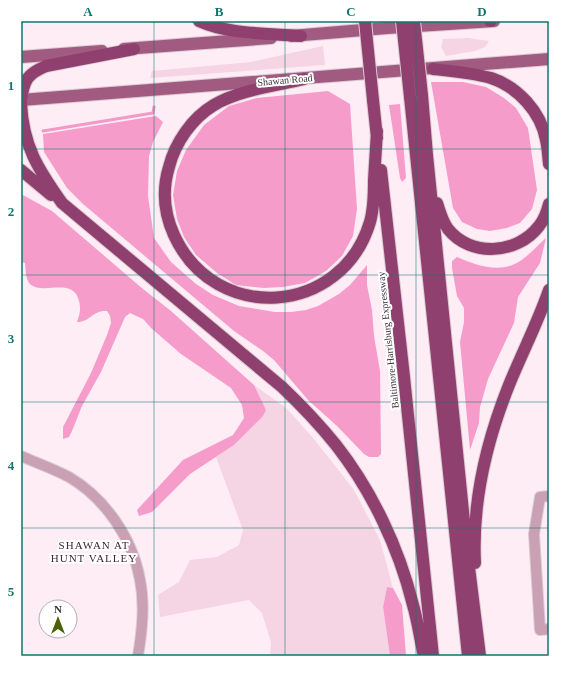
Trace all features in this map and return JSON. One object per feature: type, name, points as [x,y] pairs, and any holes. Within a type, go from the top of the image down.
[{"type":"highway","points":[[199,21],[212,27],[230,30],[301,36]]},
{"type":"highway","name":"Baltimore-Harrisburg Expressway","points":[[365,21],[433,656]]},
{"type":"highway","points":[[402,21],[427,155],[442,218],[448,229],[468,244],[494,250],[505,248],[518,243],[530,235],[545,217],[549,204]]},
{"type":"highway","points":[[414,21],[416,96],[468,656]]},
{"type":"highway","points":[[62,203],[33,158],[26,136],[21,101],[24,83],[27,77],[46,66],[134,49]]},
{"type":"highway","points":[[433,69],[481,76],[504,84],[514,91],[531,107],[538,118],[546,139],[549,164]]},
{"type":"highway","points":[[304,78],[228,98],[213,105],[192,123],[176,147],[171,160],[165,187],[167,216],[171,229],[181,249],[206,277],[232,292],[256,298],[284,298],[309,290],[335,275],[358,249],[370,222],[373,209],[377,131]]},
{"type":"highway","points":[[427,155],[467,551],[480,656]]},
{"type":"highway","points":[[21,170],[282,386],[313,417],[336,446],[369,494],[380,516],[398,558],[414,605],[424,656]]},
{"type":"highway","points":[[480,656],[474,551],[477,515],[484,468],[496,418],[549,290]]},
{"type":"main road","points":[[21,57],[492,21]]},
{"type":"main road","points":[[494,64],[549,54]]},
{"type":"main road","name":"Shawan Road","points":[[21,101],[549,60]]},
{"type":"street","points":[[21,456],[69,478],[86,490],[102,505],[117,524],[137,564],[141,580],[142,627],[138,656]]},
{"type":"street","points":[[549,496],[540,497],[534,534],[540,630],[549,629]]},
{"type":"shaded area","points":[[468,38],[489,41],[485,47],[475,51],[446,56],[441,47],[443,39]]},
{"type":"shaded area","points":[[323,46],[325,65],[150,78],[152,71],[251,62]]},
{"type":"shaded area","points":[[431,82],[463,82],[486,87],[504,98],[516,108],[528,128],[537,190],[532,209],[520,223],[507,228],[490,231],[477,229],[462,222],[453,208]]},
{"type":"shaded area","points":[[328,91],[350,104],[357,209],[353,236],[342,256],[326,271],[305,283],[283,287],[264,288],[236,285],[217,273],[196,255],[184,237],[177,219],[173,195],[177,171],[186,150],[204,125],[229,106],[257,98]]},
{"type":"shaded area","points":[[400,104],[406,178],[402,182],[400,178],[389,105]]},
{"type":"shaded area","points":[[156,116],[163,122],[153,142],[149,156],[148,196],[154,238],[171,262],[196,284],[213,295],[239,306],[275,312],[291,312],[306,310],[318,306],[339,294],[350,285],[367,265],[367,285],[372,310],[374,336],[380,371],[381,454],[378,457],[369,457],[364,454],[337,426],[308,400],[274,360],[234,331],[83,204],[67,188],[44,152],[43,134]]},
{"type":"shaded area","points":[[21,194],[52,211],[171,311],[254,385],[266,410],[263,416],[234,445],[190,474],[152,512],[139,516],[137,510],[183,460],[233,435],[244,418],[242,405],[231,388],[181,354],[151,328],[143,319],[130,313],[125,317],[101,372],[82,406],[69,437],[63,439],[63,427],[91,373],[111,323],[110,316],[107,311],[102,311],[85,320],[77,322],[80,304],[76,294],[71,289],[42,288],[36,287],[28,282],[25,263],[21,262]]},
{"type":"shaded area","points":[[546,238],[540,263],[518,297],[514,323],[488,379],[480,407],[479,423],[470,450],[460,342],[464,322],[464,308],[457,296],[452,261],[457,257],[482,266],[498,268],[507,267],[523,259]]},
{"type":"shaded area","points":[[254,385],[286,408],[314,439],[354,490],[380,540],[393,588],[387,587],[383,607],[390,656],[270,656],[271,642],[262,613],[249,600],[160,617],[158,595],[179,582],[190,560],[217,557],[239,545],[243,530],[216,457],[234,445],[266,410]]},
{"type":"shaded area","points":[[387,587],[393,588],[402,605],[406,656],[390,656],[383,607]]},
{"type":"waterway","points":[[43,131],[153,113],[154,107]]},
{"type":"district","name":"SHAWAN AT HUNT VALLEY","points":[[94,551]]}]
